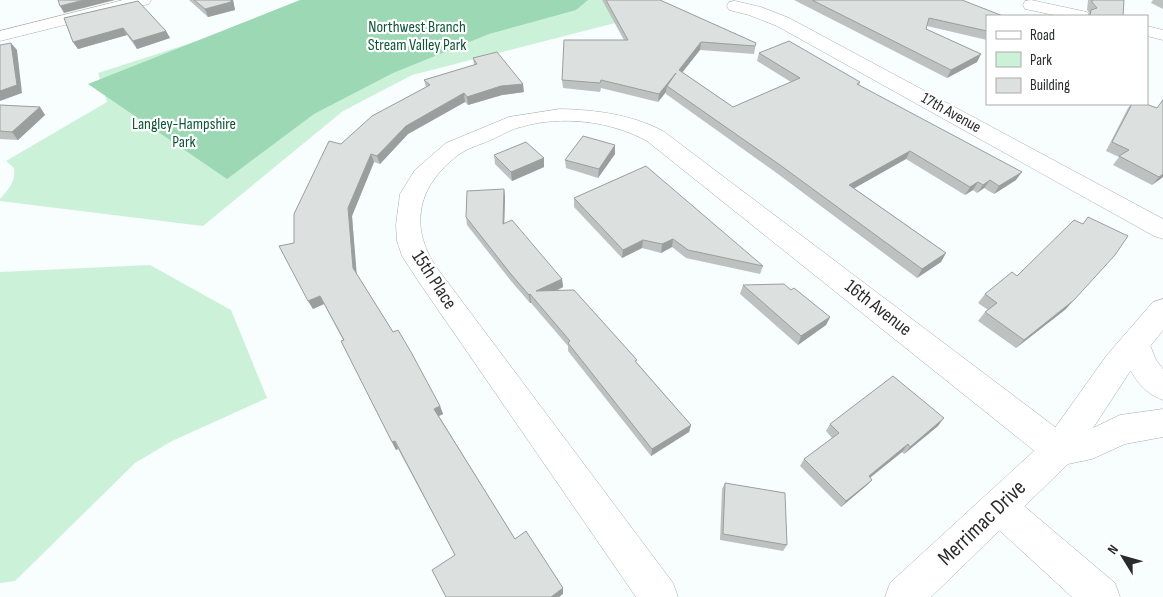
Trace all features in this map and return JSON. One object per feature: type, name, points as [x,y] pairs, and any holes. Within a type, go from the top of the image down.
[{"type":"street","points":[[0,36],[143,0]]},
{"type":"street","points":[[1031,5],[1076,15]]},
{"type":"street","name":"17th Avenue","points":[[735,6],[755,11],[806,34],[1163,230]]},
{"type":"street","points":[[1148,31],[1163,35]]},
{"type":"street","name":"15th Place","points":[[659,597],[428,275],[416,256],[410,241],[408,225],[412,194],[423,175],[439,159],[473,138],[523,119],[560,115],[610,119],[638,127],[655,136],[696,167]]},
{"type":"street","name":"16th Avenue","points":[[696,167],[1059,450]]},
{"type":"street","name":"Merrimac Drive","points":[[904,597],[1059,450],[1118,364],[1163,310]]},
{"type":"street","points":[[1136,342],[1140,362],[1150,376],[1163,387]]},
{"type":"street","points":[[1059,450],[1092,444],[1120,430],[1163,423]]},
{"type":"street","points":[[1000,507],[1101,597]]},
{"type":"green space","name":"Northwest Branch Stream Valley Park","points":[[300,0],[588,0],[576,10],[489,34],[393,73],[314,114],[227,179],[88,84]]},
{"type":"green space","name":"Langley-Hampshire Park","points":[[324,0],[605,0],[619,22],[412,75],[343,111],[203,226],[0,201],[14,177],[14,168],[6,161],[107,102],[98,73]]},
{"type":"green space","points":[[150,265],[231,310],[267,398],[172,441],[135,463],[15,581],[0,583],[0,272]]},
{"type":"building","points":[[58,0],[84,0],[60,6]]},
{"type":"building","points":[[194,0],[231,0],[231,2],[205,9]]},
{"type":"building","points":[[606,0],[660,0],[756,43],[755,46],[701,42],[679,70],[733,107],[800,78],[759,53],[789,41],[860,82],[857,84],[1022,172],[999,186],[990,180],[983,185],[978,182],[970,187],[910,151],[849,185],[946,253],[922,269],[780,165],[667,86],[676,73],[659,94],[601,80],[600,83],[562,80],[564,40],[628,40]]},
{"type":"building","points":[[812,0],[962,0],[1000,15],[986,15],[986,31],[929,18],[926,29],[981,54],[951,70]]},
{"type":"building","points":[[1092,0],[1124,0],[1123,15],[1090,15],[1091,10],[1097,8]]},
{"type":"building","points":[[138,1],[166,31],[133,41],[123,28],[73,42],[64,18]]},
{"type":"building","points":[[11,43],[17,85],[0,91],[0,45]]},
{"type":"building","points":[[497,52],[523,84],[501,86],[467,97],[464,93],[406,126],[377,156],[371,154],[348,208],[353,268],[393,332],[398,330],[440,406],[434,409],[515,539],[526,531],[563,588],[551,597],[446,597],[432,570],[455,555],[395,441],[392,442],[341,341],[344,340],[320,296],[308,301],[279,246],[294,243],[294,214],[329,141],[341,144],[372,116],[430,85],[424,80],[477,64],[473,58]]},
{"type":"building","points":[[1163,100],[1163,174],[1159,177],[1119,156],[1129,150],[1112,142],[1131,105],[1148,105],[1157,108]]},
{"type":"building","points":[[0,105],[40,107],[12,132],[0,131]]},
{"type":"building","points":[[583,136],[615,145],[599,169],[565,160]]},
{"type":"building","points":[[526,142],[544,158],[511,172],[494,155]]},
{"type":"building","points":[[646,166],[763,266],[688,250],[673,239],[662,244],[643,240],[623,250],[574,198]]},
{"type":"building","points":[[504,189],[503,224],[512,220],[562,279],[536,291],[574,290],[637,360],[635,361],[691,425],[652,449],[568,343],[570,341],[510,273],[466,217],[467,191]]},
{"type":"building","points":[[1088,217],[1128,236],[1115,255],[1074,300],[1024,340],[985,312],[997,303],[985,294],[1012,272],[1017,276],[1074,220],[1083,224]]},
{"type":"building","points":[[784,284],[791,290],[794,288],[830,317],[801,336],[743,285]]},
{"type":"building","points":[[893,376],[944,418],[910,447],[908,444],[869,476],[872,480],[846,501],[804,459],[839,433],[830,424]]},
{"type":"building","points":[[725,483],[785,493],[787,545],[723,534]]}]
